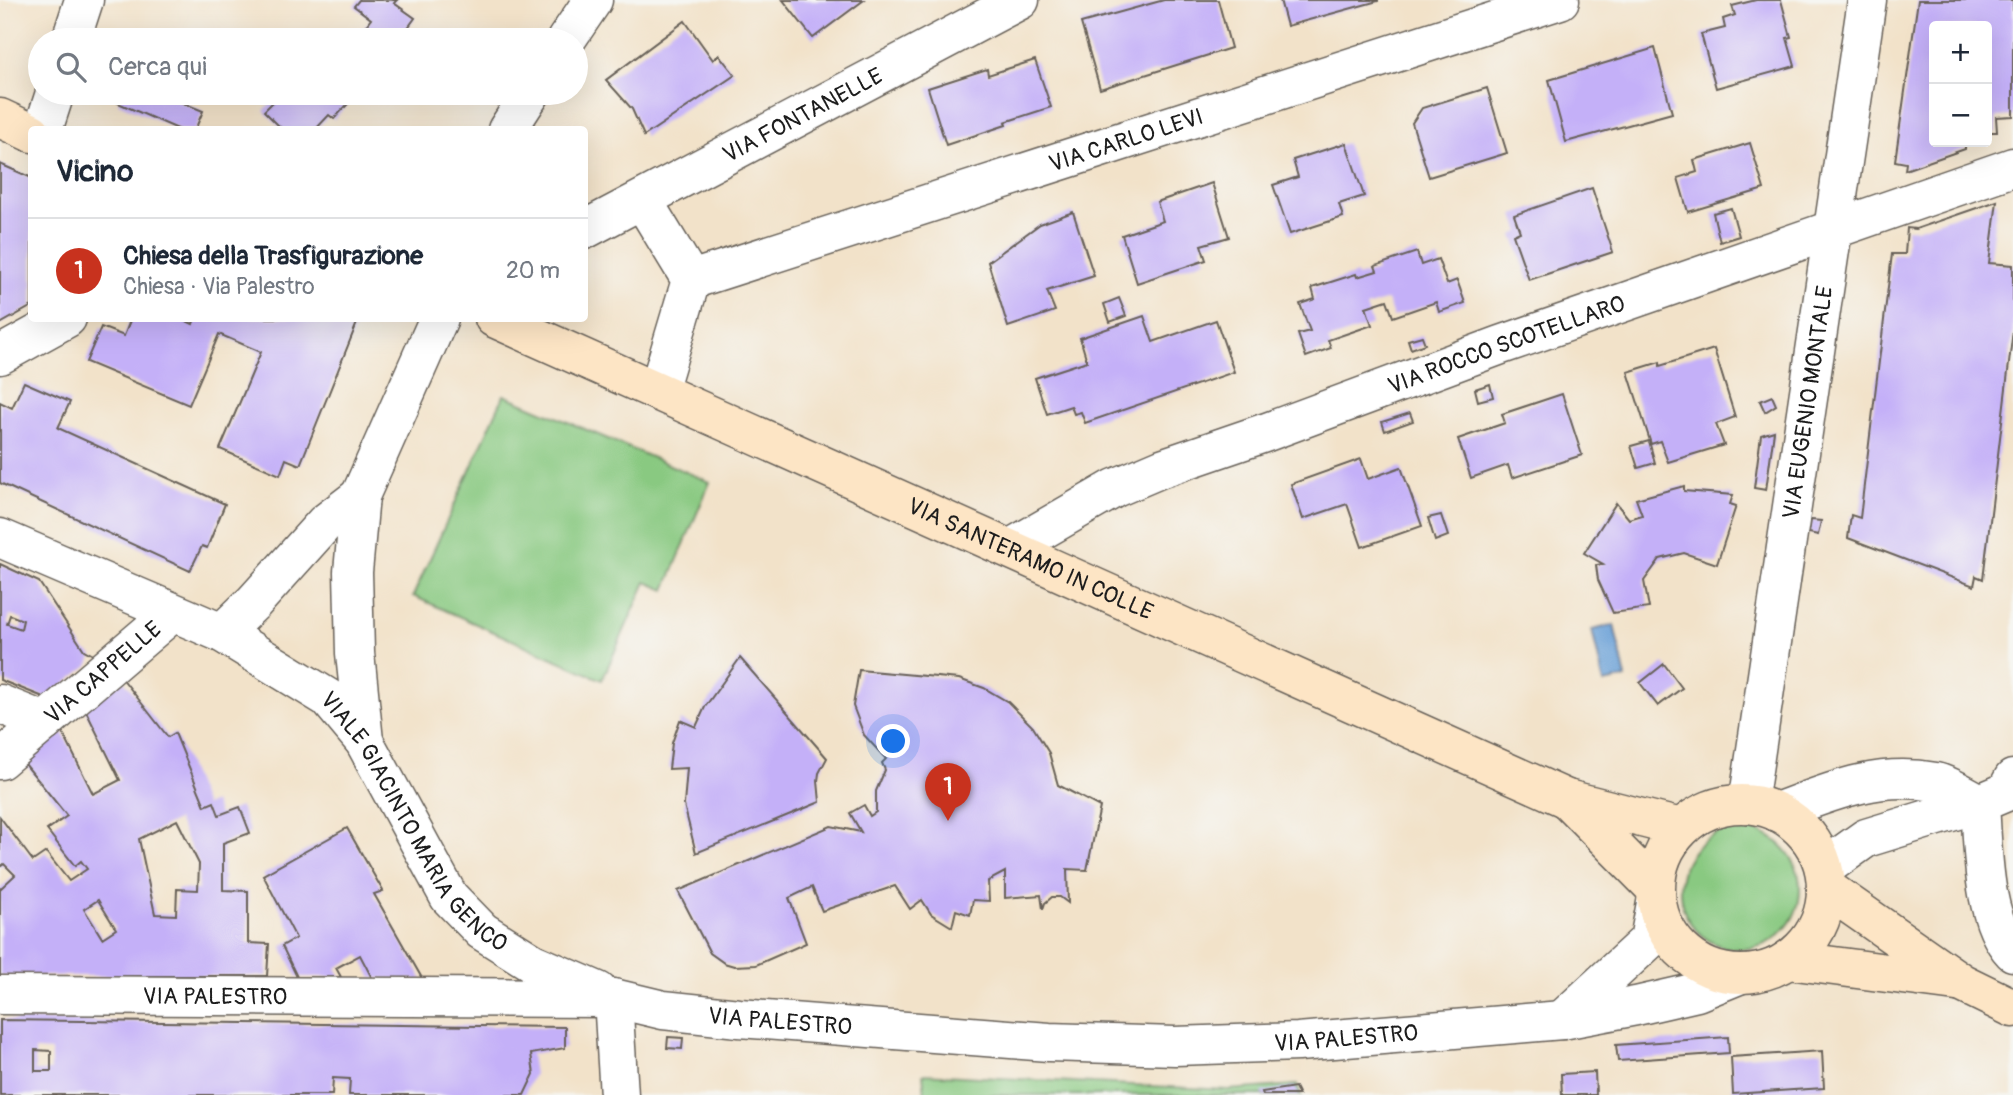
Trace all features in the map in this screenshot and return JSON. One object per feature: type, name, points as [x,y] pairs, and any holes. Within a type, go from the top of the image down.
[{"type":"main road","points":[[0,118],[28,130]]},
{"type":"main road","name":"VIA SANTERAMO IN COLLE","points":[[503,322],[1567,799]]},
{"type":"main road","points":[[1567,799],[1681,828]]},
{"type":"main road","points":[[1567,799],[1656,896]]},
{"type":"main road","points":[[1723,806],[1762,808],[1798,826],[1814,845],[1825,878],[1822,916],[1808,941],[1788,960],[1766,971],[1741,974],[1717,971],[1696,961],[1677,946],[1664,926],[1656,896],[1658,866],[1667,846],[1681,828],[1700,814],[1723,806]]},
{"type":"main road","points":[[1825,878],[1962,983],[2013,1008]]},
{"type":"main road","points":[[1788,960],[1962,983]]},
{"type":"street","points":[[75,28],[84,0]]},
{"type":"street","points":[[574,28],[593,0]]},
{"type":"street","name":"VIA FONTANELLE","points":[[588,228],[1020,0]]},
{"type":"street","name":"VIA CARLO LEVI","points":[[691,281],[1560,0]]},
{"type":"street","name":"VIA EUGENIO MONTALE","points":[[1762,808],[1833,228],[1867,0]]},
{"type":"street","points":[[44,126],[51,105]]},
{"type":"street","points":[[510,126],[523,105]]},
{"type":"street","name":"VIA ROCCO SCOTELLARO","points":[[1011,548],[1115,488],[1162,468],[1833,228],[2013,167]]},
{"type":"street","points":[[643,201],[691,281],[658,391]]},
{"type":"street","points":[[0,355],[60,322]]},
{"type":"street","points":[[364,741],[355,653],[353,572],[360,496],[437,322]]},
{"type":"street","points":[[222,633],[254,603],[325,523],[360,496]]},
{"type":"street","name":"VIALE GIACINTO MARIA GENCO","points":[[0,538],[222,633],[328,698],[364,741],[449,897],[482,931],[533,963],[613,998]]},
{"type":"street","name":"VIA CAPPELLE","points":[[0,760],[172,613]]},
{"type":"street","points":[[0,704],[45,722]]},
{"type":"street","points":[[1825,878],[1866,838],[1980,803],[2006,792],[2013,779]]},
{"type":"street","points":[[1762,808],[1867,781],[1937,783],[1980,803]]},
{"type":"street","points":[[1980,803],[1989,895],[2002,941],[2013,953]]},
{"type":"street","points":[[1562,1020],[1648,940],[1656,896]]},
{"type":"street","name":"VIA PALESTRO","points":[[0,995],[613,998],[663,1010],[739,1018],[1049,1042],[1174,1046],[1297,1042],[1562,1020],[1697,992],[1741,974]]},
{"type":"street","points":[[613,998],[619,1095]]},
{"type":"green space","points":[[504,395],[710,482],[665,590],[646,582],[602,680],[413,596]]},
{"type":"green space","points":[[1740,829],[1763,834],[1782,847],[1795,866],[1800,889],[1795,912],[1782,931],[1763,944],[1740,949],[1717,944],[1698,931],[1685,912],[1680,889],[1685,866],[1698,847],[1717,834]]},
{"type":"green space","points":[[923,1074],[1228,1090],[1297,1085],[1301,1095],[925,1095]]},
{"type":"water","points":[[1614,625],[1626,678],[1604,683],[1592,630]]},
{"type":"building","points":[[359,0],[397,0],[394,3],[415,18],[408,28],[364,28],[371,19],[354,6]]},
{"type":"building","points":[[783,0],[864,0],[813,38]]},
{"type":"building","points":[[1164,0],[1218,0],[1231,48],[1100,89],[1081,23]]},
{"type":"building","points":[[1280,0],[1378,0],[1378,1],[1287,26]]},
{"type":"building","points":[[1756,0],[1781,0],[1791,37],[1787,38],[1795,66],[1716,88],[1701,34],[1725,28],[1723,19],[1735,15],[1732,6]]},
{"type":"building","points":[[1918,0],[2013,0],[2013,116],[1996,117],[1997,132],[1992,132],[1992,21],[1929,21],[1929,147],[1965,149],[1905,170],[1906,163],[1895,161]]},
{"type":"building","points":[[685,21],[713,60],[719,55],[735,75],[644,136],[632,109],[606,80]]},
{"type":"building","points":[[1655,48],[1672,113],[1566,142],[1549,80]]},
{"type":"building","points":[[1035,60],[1051,107],[946,145],[928,88],[987,69],[988,75]]},
{"type":"building","points":[[1487,88],[1507,153],[1429,177],[1412,123],[1422,108]]},
{"type":"building","points":[[123,105],[188,105],[203,111],[197,126],[171,126]]},
{"type":"building","points":[[270,105],[347,105],[334,119],[329,115],[319,126],[279,126],[264,111]]},
{"type":"building","points":[[1346,143],[1364,196],[1339,204],[1343,217],[1290,234],[1273,185],[1298,177],[1293,160]]},
{"type":"building","points":[[1750,143],[1764,189],[1688,212],[1678,178],[1697,172],[1694,160]]},
{"type":"building","points":[[0,164],[28,176],[28,308],[0,324]]},
{"type":"building","points":[[1212,183],[1229,237],[1201,245],[1206,260],[1137,283],[1122,235],[1163,221],[1157,202]]},
{"type":"building","points":[[1592,188],[1613,252],[1529,280],[1513,235],[1520,232],[1514,215]]},
{"type":"building","points":[[1997,201],[1989,263],[2013,265],[2013,330],[1983,579],[1976,576],[1974,586],[1848,538],[1851,515],[1860,518],[1892,254],[1905,254],[1907,228],[1916,229]]},
{"type":"building","points":[[1731,208],[1739,236],[1720,242],[1713,213]]},
{"type":"building","points":[[1073,212],[1094,276],[1047,291],[1055,311],[1008,327],[988,262],[1040,224]]},
{"type":"building","points":[[1417,252],[1421,265],[1438,259],[1447,284],[1457,280],[1465,303],[1439,312],[1436,302],[1393,317],[1387,300],[1366,307],[1372,325],[1328,340],[1331,348],[1306,357],[1298,334],[1310,331],[1300,304],[1315,299],[1312,288],[1356,274],[1357,277],[1377,271],[1375,266]]},
{"type":"building","points":[[1119,298],[1126,316],[1110,322],[1104,304]]},
{"type":"building","points":[[1144,316],[1153,342],[1216,320],[1234,372],[1085,423],[1081,412],[1074,414],[1071,406],[1047,414],[1035,378],[1087,361],[1080,338]]},
{"type":"building","points":[[129,322],[357,322],[300,465],[286,459],[280,475],[220,449],[261,352],[219,334],[189,405],[86,362],[101,327],[124,336]]},
{"type":"building","points":[[1422,336],[1425,344],[1411,349],[1408,340]]},
{"type":"building","points":[[1714,349],[1735,417],[1716,424],[1724,445],[1668,462],[1660,441],[1651,444],[1628,372],[1660,362],[1660,366]]},
{"type":"building","points":[[24,382],[70,402],[58,428],[225,504],[207,548],[202,546],[190,571],[0,483],[0,402],[12,408]]},
{"type":"building","points":[[1490,384],[1493,397],[1478,401],[1475,389]]},
{"type":"building","points":[[1562,394],[1582,455],[1512,478],[1508,465],[1471,478],[1458,439],[1505,423],[1502,414]]},
{"type":"building","points":[[1772,396],[1776,405],[1765,412],[1760,401]]},
{"type":"building","points":[[1410,413],[1413,421],[1385,431],[1382,422]]},
{"type":"building","points":[[1774,431],[1766,490],[1754,488],[1761,435]]},
{"type":"building","points":[[1649,441],[1655,463],[1638,468],[1631,446]]},
{"type":"building","points":[[1361,459],[1368,479],[1401,467],[1422,526],[1362,547],[1347,504],[1303,519],[1291,484]]},
{"type":"building","points":[[1684,486],[1684,491],[1733,495],[1730,504],[1736,506],[1717,564],[1684,553],[1660,559],[1644,581],[1649,608],[1613,613],[1598,580],[1596,565],[1603,564],[1584,553],[1616,503],[1629,519],[1642,515],[1636,499]]},
{"type":"building","points":[[1441,515],[1448,536],[1435,541],[1428,518]]},
{"type":"building","points":[[1811,520],[1821,521],[1818,535],[1809,533]]},
{"type":"building","points":[[0,564],[39,582],[84,650],[93,655],[88,666],[46,698],[0,680]],"holes":[[[10,615],[23,620],[21,629],[7,624]]]},
{"type":"building","points":[[740,658],[827,758],[819,773],[820,802],[696,853],[684,805],[687,768],[669,769],[672,743],[680,720],[696,727],[705,707]]},
{"type":"building","points":[[1664,664],[1682,688],[1658,706],[1640,683]]},
{"type":"building","points":[[859,670],[959,679],[984,688],[1008,702],[1033,727],[1049,753],[1058,785],[1100,807],[1087,870],[1067,869],[1068,903],[1060,897],[1052,897],[1043,909],[1041,895],[1005,898],[1005,872],[988,881],[989,901],[973,900],[970,915],[956,910],[952,927],[931,914],[922,900],[910,909],[895,886],[822,911],[812,887],[789,898],[806,943],[756,965],[734,966],[724,963],[710,953],[678,891],[831,826],[861,832],[850,813],[864,805],[870,816],[876,812],[876,791],[885,770],[882,763],[886,759],[864,735],[853,706]]},
{"type":"building","points":[[122,678],[168,737],[175,733],[205,806],[214,802],[219,815],[240,807],[250,833],[223,843],[223,890],[248,891],[248,943],[269,944],[267,976],[0,976],[0,889],[15,875],[4,864],[0,867],[0,817],[33,861],[46,852],[69,881],[87,869],[81,861],[75,866],[47,830],[67,816],[25,764],[62,731],[93,794],[120,780],[85,709]],"holes":[[[177,820],[199,864],[198,890],[177,889],[176,915],[155,914],[139,839]],[[98,900],[116,929],[102,938],[84,909]]]},
{"type":"building","points":[[347,828],[383,891],[374,894],[423,980],[372,978],[360,955],[336,968],[341,977],[297,977],[282,946],[296,938],[263,875]]},
{"type":"building","points":[[0,1020],[565,1027],[565,1048],[531,1054],[534,1074],[524,1095],[349,1095],[350,1079],[333,1078],[332,1095],[0,1095]],"holes":[[[35,1050],[51,1051],[51,1071],[35,1071]]]},
{"type":"building","points":[[668,1037],[683,1038],[682,1049],[667,1048]]},
{"type":"building","points":[[1728,1037],[1729,1053],[1618,1061],[1616,1045]]},
{"type":"building","points":[[1822,1051],[1824,1088],[1733,1094],[1731,1057]]},
{"type":"building","points":[[1595,1072],[1596,1095],[1562,1095],[1561,1074]]},
{"type":"building","points":[[1295,1087],[1299,1095],[1263,1095],[1262,1092]]},
{"type":"place","name":"Chiesa della Trasfigurazione","points":[[948,821]]}]
